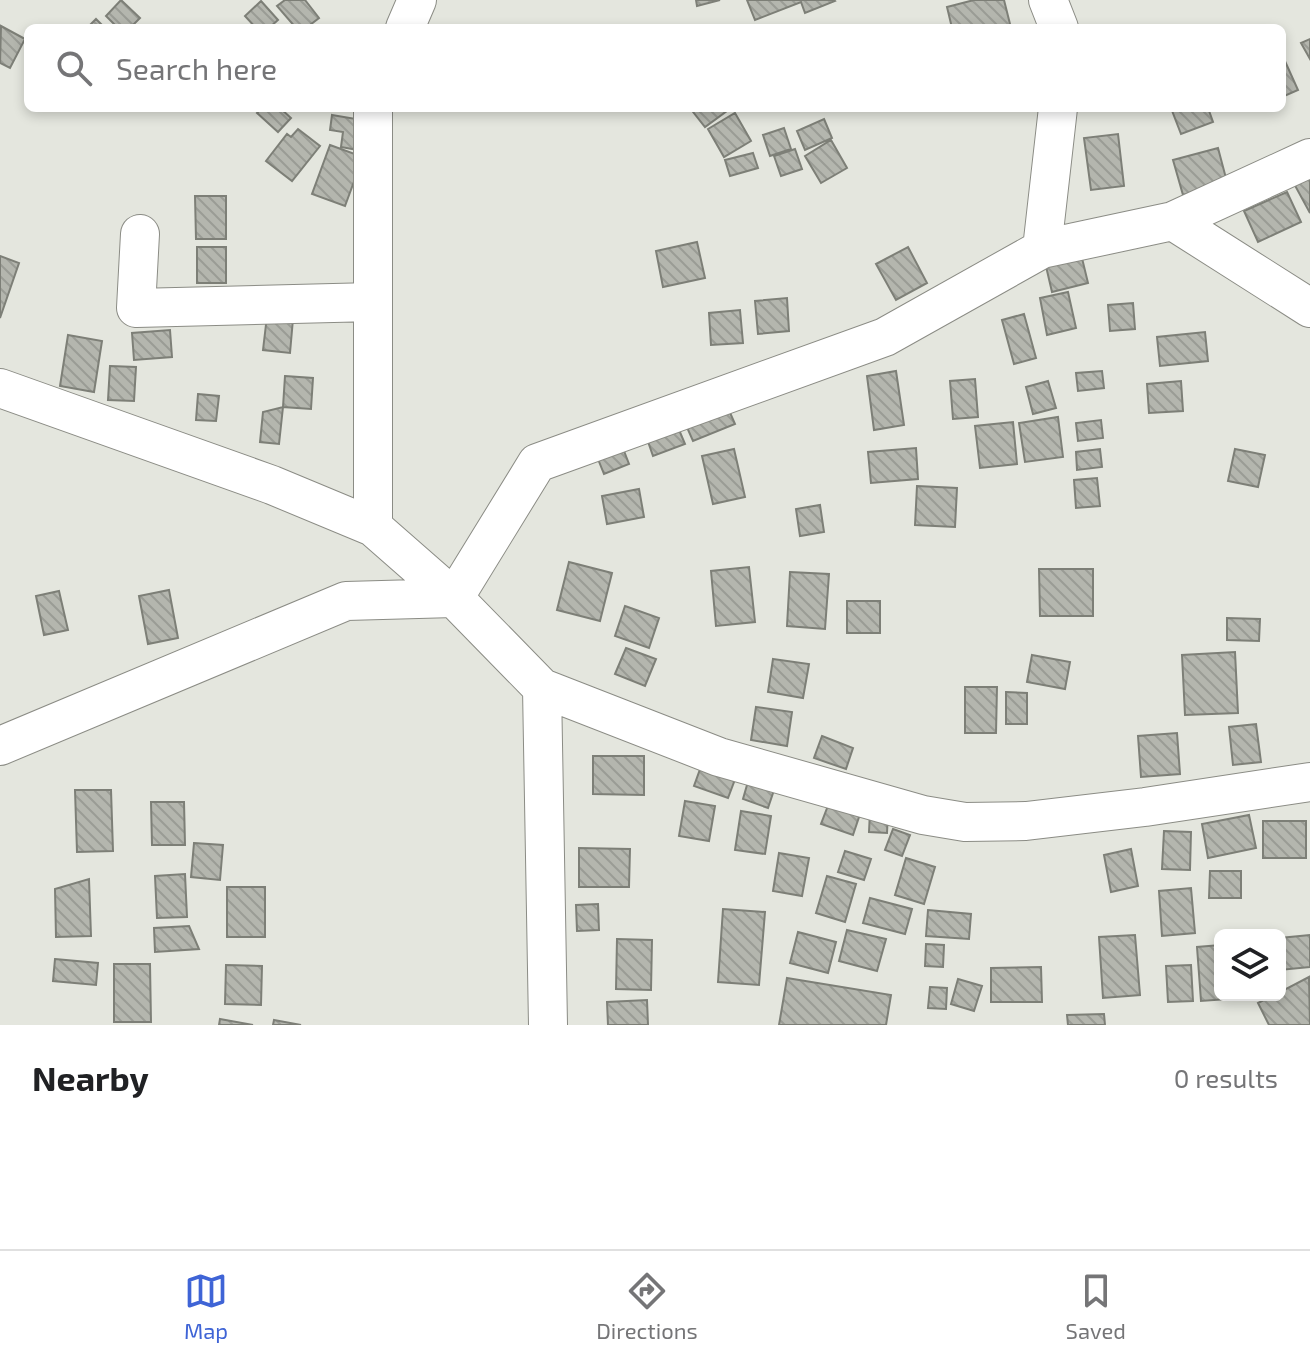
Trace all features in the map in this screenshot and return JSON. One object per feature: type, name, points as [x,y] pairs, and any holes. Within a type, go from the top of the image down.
[{"type":"street","points":[[407,24],[417,0]]},
{"type":"street","points":[[1048,0],[1057,24]]},
{"type":"street","points":[[373,112],[373,527]]},
{"type":"street","points":[[1042,249],[1058,112]]},
{"type":"street","points":[[454,598],[537,463],[885,337],[1042,249],[1173,221],[1310,158]]},
{"type":"street","points":[[1173,221],[1310,308]]},
{"type":"street","points":[[140,234],[136,308],[373,302]]},
{"type":"street","points":[[0,388],[272,485],[373,527],[454,598],[542,688],[719,757],[923,815],[965,822],[1041,819],[1145,807],[1310,782]]},
{"type":"street","points":[[0,746],[346,601],[454,598]]},
{"type":"street","points":[[542,688],[548,1025]]},
{"type":"building","points":[[121,0],[140,18],[134,24],[114,24],[106,16]]},
{"type":"building","points":[[285,0],[305,0],[319,18],[311,24],[293,24],[277,6]]},
{"type":"building","points":[[696,0],[720,0],[697,6]]},
{"type":"building","points":[[747,0],[835,1],[805,13],[801,2],[755,20]]},
{"type":"building","points":[[974,0],[1004,0],[1010,24],[951,24],[947,7]]},
{"type":"building","points":[[261,1],[278,20],[274,24],[252,24],[245,16]]},
{"type":"building","points":[[1,26],[24,41],[10,68],[0,63]]},
{"type":"building","points":[[1310,39],[1310,59],[1301,43]]},
{"type":"building","points":[[1286,63],[1298,90],[1286,95]]},
{"type":"building","points":[[284,112],[291,118],[278,132],[257,113]]},
{"type":"building","points":[[693,112],[726,112],[705,127]]},
{"type":"building","points":[[1173,112],[1209,112],[1213,122],[1181,134]]},
{"type":"building","points":[[735,113],[751,141],[724,157],[708,129]]},
{"type":"building","points":[[332,115],[368,121],[363,151],[341,147],[343,132],[330,130]]},
{"type":"building","points":[[824,119],[832,138],[805,150],[797,131]]},
{"type":"building","points":[[784,128],[791,149],[770,156],[763,135]]},
{"type":"building","points":[[298,129],[320,146],[292,181],[266,161],[287,134],[291,137]]},
{"type":"building","points":[[1118,134],[1124,186],[1091,190],[1084,138]]},
{"type":"building","points":[[831,140],[847,168],[821,183],[805,156]]},
{"type":"building","points":[[330,145],[363,157],[345,206],[312,194]]},
{"type":"building","points":[[1218,148],[1227,182],[1183,195],[1173,160]]},
{"type":"building","points":[[795,149],[802,169],[781,176],[774,156]]},
{"type":"building","points":[[753,153],[758,168],[730,176],[725,160]]},
{"type":"building","points":[[1310,171],[1310,213],[1292,180]]},
{"type":"building","points":[[1287,192],[1301,222],[1258,242],[1244,211]]},
{"type":"building","points":[[195,196],[226,196],[226,239],[196,239]]},
{"type":"building","points":[[697,242],[705,278],[663,287],[656,251]]},
{"type":"building","points":[[197,247],[226,247],[226,283],[197,283]]},
{"type":"building","points":[[908,247],[927,283],[896,300],[876,264]]},
{"type":"building","points":[[1081,254],[1088,283],[1052,292],[1045,262]]},
{"type":"building","points":[[0,256],[19,263],[0,318]]},
{"type":"building","points":[[1068,292],[1076,328],[1047,335],[1040,298]]},
{"type":"building","points":[[787,298],[789,331],[758,334],[755,301]]},
{"type":"building","points":[[1133,303],[1135,329],[1110,331],[1108,305]]},
{"type":"building","points":[[740,310],[743,343],[711,345],[709,313]]},
{"type":"building","points":[[1024,314],[1036,358],[1014,364],[1002,320]]},
{"type":"building","points":[[267,316],[293,319],[290,353],[263,350]]},
{"type":"building","points":[[170,330],[172,357],[134,360],[132,333]]},
{"type":"building","points":[[1205,332],[1208,361],[1160,366],[1157,337]]},
{"type":"building","points":[[68,335],[102,341],[94,392],[60,386]]},
{"type":"building","points":[[110,366],[136,367],[134,401],[108,400]]},
{"type":"building","points":[[896,371],[904,425],[874,430],[867,376]]},
{"type":"building","points":[[1102,371],[1104,388],[1078,391],[1076,373]]},
{"type":"building","points":[[285,376],[313,378],[311,409],[283,407]]},
{"type":"building","points":[[975,379],[978,417],[953,419],[950,381]]},
{"type":"building","points":[[1048,381],[1056,408],[1033,414],[1026,387]]},
{"type":"building","points":[[1181,381],[1183,411],[1149,413],[1147,384]]},
{"type":"building","points":[[198,394],[219,396],[216,421],[196,420]]},
{"type":"building","points":[[724,399],[735,424],[693,441],[682,416]]},
{"type":"building","points":[[283,407],[279,444],[260,442],[263,412]]},
{"type":"building","points":[[1058,417],[1063,457],[1025,462],[1019,423]]},
{"type":"building","points":[[674,418],[685,444],[653,456],[644,430]]},
{"type":"building","points":[[1101,420],[1103,438],[1078,441],[1076,423]]},
{"type":"building","points":[[1013,422],[1017,464],[980,468],[975,426]]},
{"type":"building","points":[[619,438],[629,464],[604,474],[594,449]]},
{"type":"building","points":[[916,448],[918,479],[871,483],[868,452]]},
{"type":"building","points":[[734,449],[745,497],[713,504],[702,456]]},
{"type":"building","points":[[1100,449],[1102,467],[1077,470],[1076,452]]},
{"type":"building","points":[[1235,449],[1265,455],[1258,487],[1228,481]]},
{"type":"building","points":[[1097,478],[1100,506],[1076,508],[1074,480]]},
{"type":"building","points":[[917,486],[957,488],[955,527],[915,525]]},
{"type":"building","points":[[639,489],[644,517],[607,524],[602,496]]},
{"type":"building","points":[[820,505],[824,532],[800,536],[796,509]]},
{"type":"building","points":[[569,562],[612,573],[600,621],[557,610]]},
{"type":"building","points":[[749,567],[755,622],[716,626],[711,571]]},
{"type":"building","points":[[1039,569],[1093,569],[1093,616],[1040,616]]},
{"type":"building","points":[[790,572],[829,574],[825,629],[787,626]]},
{"type":"building","points":[[169,590],[178,638],[148,644],[139,596]]},
{"type":"building","points":[[59,591],[68,630],[44,635],[36,596]]},
{"type":"building","points":[[847,601],[880,601],[880,633],[847,633]]},
{"type":"building","points":[[625,606],[659,618],[649,648],[615,636]]},
{"type":"building","points":[[1227,618],[1260,619],[1259,641],[1227,640]]},
{"type":"building","points":[[626,648],[656,659],[645,686],[615,674]]},
{"type":"building","points":[[1235,652],[1238,713],[1185,715],[1182,655]]},
{"type":"building","points":[[1032,655],[1070,662],[1065,689],[1027,682]]},
{"type":"building","points":[[773,659],[809,664],[803,698],[768,692]]},
{"type":"building","points":[[965,687],[997,687],[996,733],[965,733]]},
{"type":"building","points":[[1006,692],[1027,693],[1027,724],[1006,724]]},
{"type":"building","points":[[756,707],[792,712],[787,746],[751,740]]},
{"type":"building","points":[[1256,724],[1261,762],[1233,765],[1229,727]]},
{"type":"building","points":[[1177,733],[1180,774],[1141,777],[1138,736]]},
{"type":"building","points":[[822,736],[853,748],[846,769],[814,758]]},
{"type":"building","points":[[593,756],[644,756],[644,795],[593,794]]},
{"type":"building","points":[[703,761],[737,774],[728,798],[694,786]]},
{"type":"building","points":[[749,778],[775,787],[768,808],[743,799]]},
{"type":"building","points":[[75,790],[111,790],[113,851],[77,852]]},
{"type":"building","points":[[685,801],[715,806],[709,841],[679,836]]},
{"type":"building","points":[[151,802],[184,802],[185,845],[152,845]]},
{"type":"building","points":[[829,803],[860,814],[853,835],[821,824]]},
{"type":"building","points":[[741,811],[771,816],[765,854],[735,850]]},
{"type":"building","points":[[870,811],[888,812],[887,833],[869,832]]},
{"type":"building","points":[[1249,815],[1256,848],[1208,858],[1202,824]]},
{"type":"building","points":[[1263,821],[1306,821],[1306,858],[1263,858]]},
{"type":"building","points":[[893,829],[910,835],[902,856],[885,850]]},
{"type":"building","points":[[1164,831],[1191,832],[1190,870],[1162,869]]},
{"type":"building","points":[[194,843],[223,845],[220,880],[191,877]]},
{"type":"building","points":[[579,848],[630,849],[629,887],[579,887]]},
{"type":"building","points":[[1131,849],[1138,886],[1111,892],[1104,855]]},
{"type":"building","points":[[845,851],[871,859],[864,880],[838,872]]},
{"type":"building","points":[[779,853],[809,858],[802,896],[773,891]]},
{"type":"building","points":[[906,858],[935,867],[924,904],[895,895]]},
{"type":"building","points":[[1210,871],[1241,871],[1241,898],[1209,898]]},
{"type":"building","points":[[185,874],[187,917],[157,918],[155,876]]},
{"type":"building","points":[[827,876],[856,884],[845,922],[816,913]]},
{"type":"building","points":[[89,879],[91,936],[56,937],[55,889]]},
{"type":"building","points":[[227,887],[265,887],[265,937],[227,937]]},
{"type":"building","points":[[1191,888],[1195,933],[1162,936],[1159,891]]},
{"type":"building","points":[[870,898],[912,909],[905,934],[863,923]]},
{"type":"building","points":[[598,904],[599,930],[577,931],[576,905]]},
{"type":"building","points":[[723,909],[765,912],[759,985],[718,982]]},
{"type":"building","points":[[928,910],[971,914],[969,939],[926,936]]},
{"type":"building","points":[[189,926],[199,949],[155,952],[154,928]]},
{"type":"building","points":[[847,930],[886,939],[877,971],[839,961]]},
{"type":"building","points":[[798,932],[836,942],[828,973],[790,963]]},
{"type":"building","points":[[1135,935],[1140,995],[1103,998],[1099,937]]},
{"type":"building","points":[[1310,935],[1310,967],[1286,969],[1286,937]]},
{"type":"building","points":[[617,939],[652,940],[651,990],[616,989]]},
{"type":"building","points":[[926,944],[944,945],[943,967],[925,966]]},
{"type":"building","points":[[1214,946],[1214,1000],[1201,1001],[1197,947]]},
{"type":"building","points":[[55,959],[98,963],[96,985],[53,981]]},
{"type":"building","points":[[114,964],[150,964],[151,1022],[114,1022]]},
{"type":"building","points":[[226,965],[262,966],[261,1005],[225,1004]]},
{"type":"building","points":[[1191,965],[1193,1001],[1168,1002],[1166,966]]},
{"type":"building","points":[[1041,967],[1042,1002],[991,1002],[991,968]]},
{"type":"building","points":[[1309,977],[1310,1025],[1269,1025],[1258,1003],[1286,1001],[1286,989]]},
{"type":"building","points":[[787,978],[891,995],[886,1025],[779,1025]]},
{"type":"building","points":[[958,979],[982,986],[974,1011],[951,1004]]},
{"type":"building","points":[[930,987],[947,988],[946,1009],[928,1008]]},
{"type":"building","points":[[647,1000],[648,1025],[608,1025],[607,1002]]},
{"type":"building","points":[[1104,1014],[1105,1025],[1068,1025],[1067,1015]]},
{"type":"building","points":[[220,1019],[253,1025],[219,1025]]},
{"type":"building","points":[[274,1020],[301,1025],[273,1025]]}]
